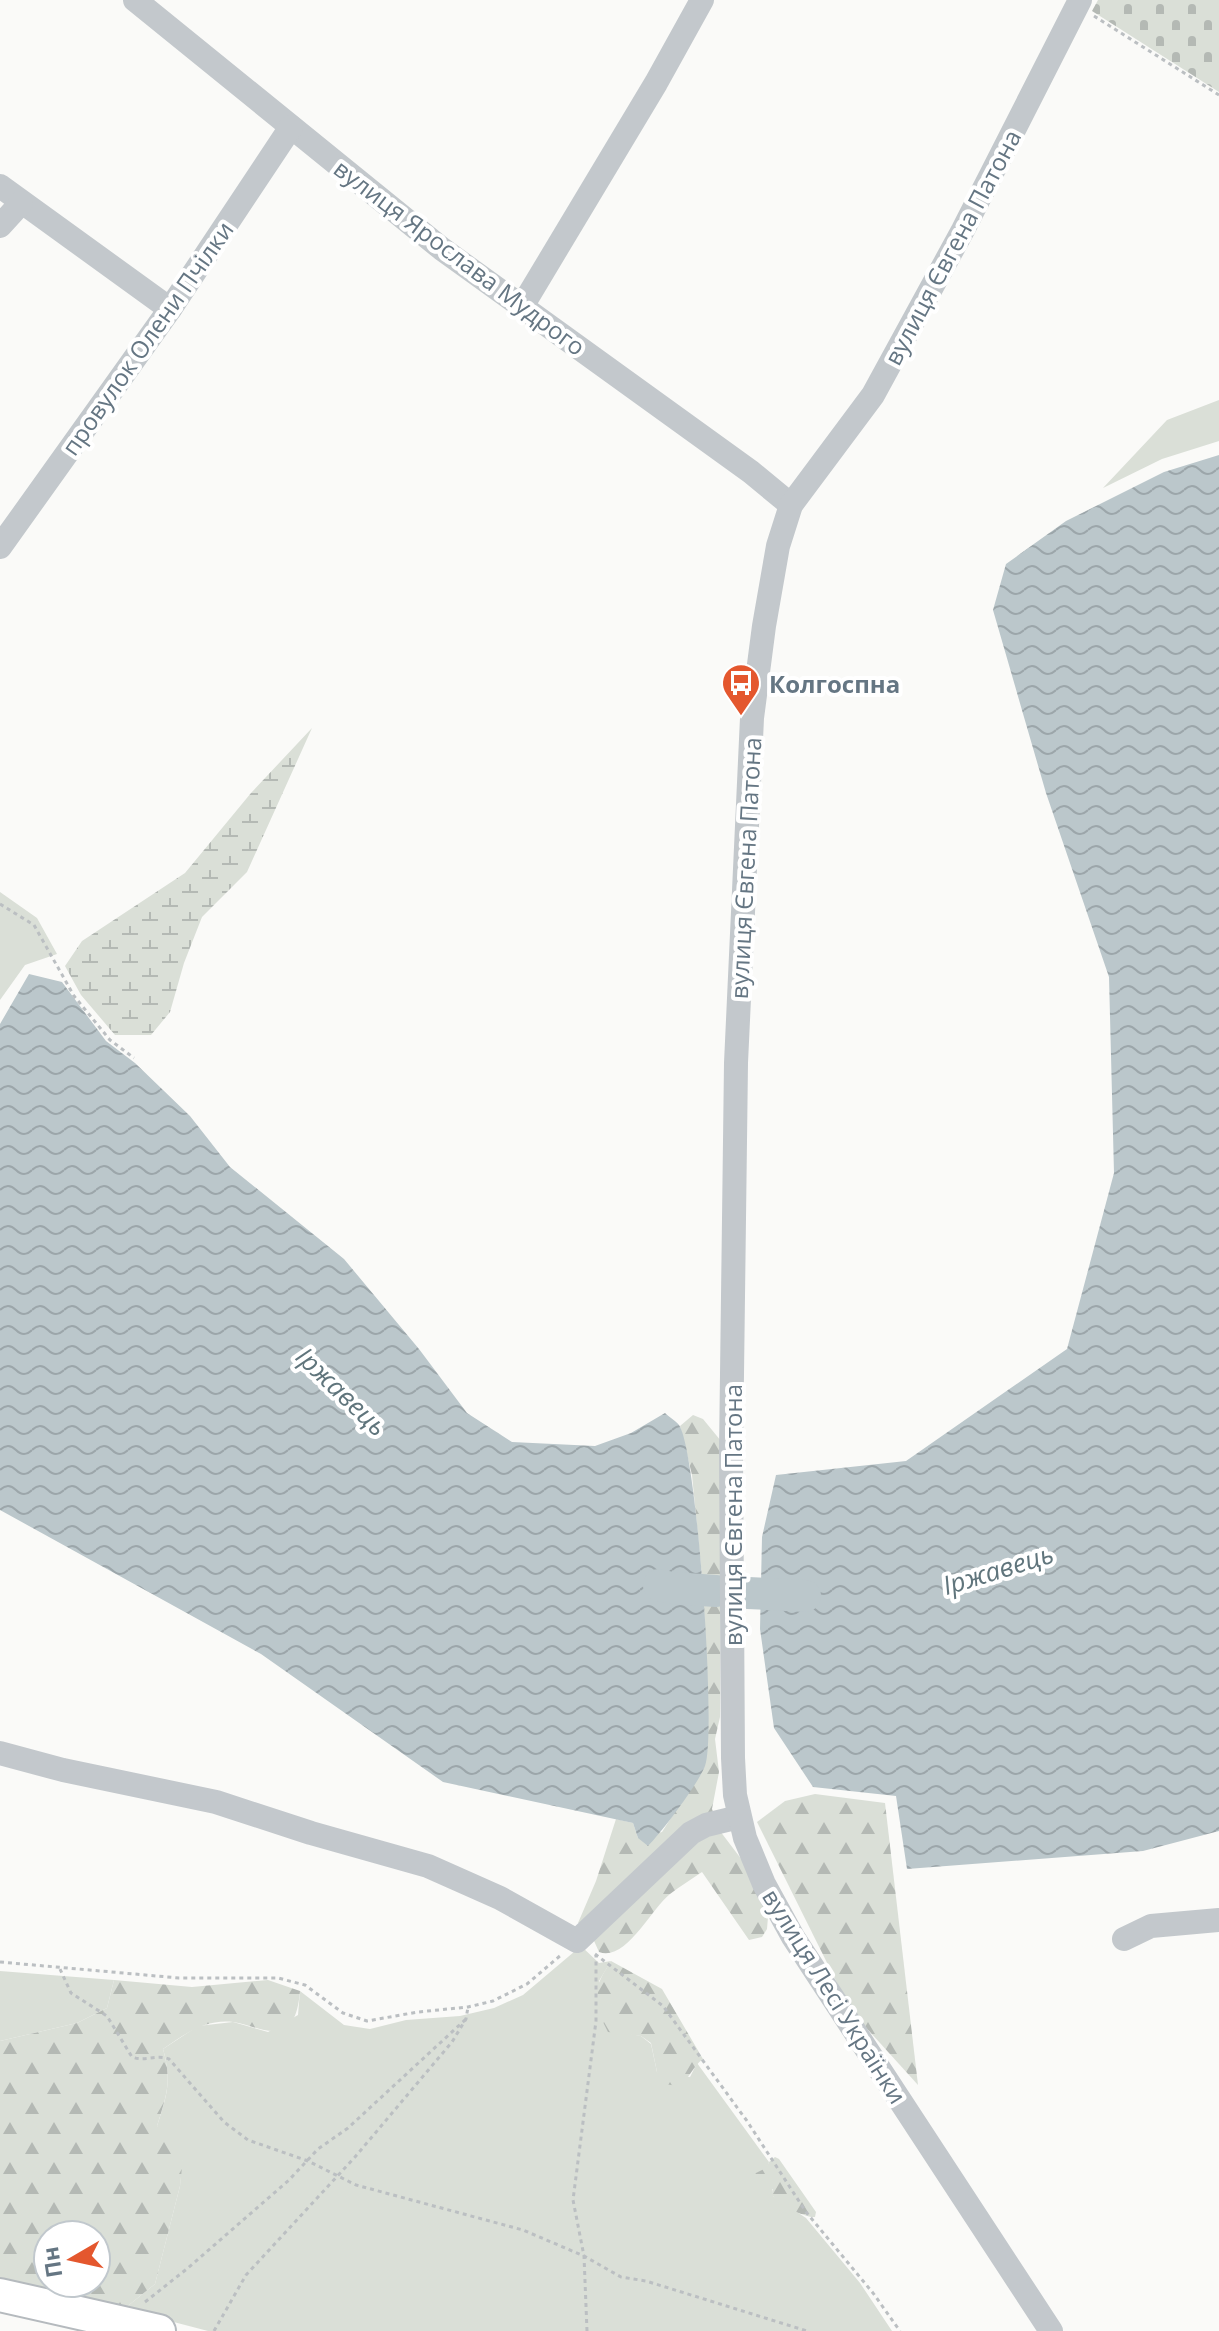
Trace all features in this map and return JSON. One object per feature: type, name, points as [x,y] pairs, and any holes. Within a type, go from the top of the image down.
[{"type":"main road","points":[[0,2295],[159,2331]]},
{"type":"street","name":"вулиця Ярослава Мудрого","points":[[135,0],[442,249],[751,472],[791,505]]},
{"type":"street","points":[[521,308],[702,0]]},
{"type":"street","name":"вулиця Євгена Патона","points":[[739,1817],[733,1758],[731,1264],[744,836],[752,718],[778,546],[791,505],[873,395],[963,230],[1079,3]]},
{"type":"street","name":"провулок Олени Пчілки","points":[[0,547],[170,309],[291,127]]},
{"type":"street","points":[[0,186],[170,309]]},
{"type":"street","points":[[0,226],[21,203]]},
{"type":"street","points":[[0,1753],[51,1768],[216,1802],[428,1866],[500,1898],[586,1948],[608,1914],[691,1833],[711,1823],[739,1817]]},
{"type":"street","name":"вулиця Лесі Українки","points":[[739,1817],[764,1884],[793,1937],[1051,2331]]},
{"type":"street","points":[[1124,1939],[1151,1926],[1219,1920]]},
{"type":"path","points":[[1079,3],[1219,95]]},
{"type":"path","points":[[0,904],[34,925],[74,996],[110,1040],[134,1058]]},
{"type":"path","points":[[0,1962],[179,1978],[278,1978],[305,1985],[343,2013],[362,2021],[493,2001],[586,1948]]},
{"type":"path","points":[[586,1948],[596,2021],[573,2200],[584,2256],[587,2331]]},
{"type":"path","points":[[586,1948],[663,2006],[747,2121],[806,2212],[900,2331]]},
{"type":"path","points":[[60,1969],[71,1993],[107,2016],[132,2057],[166,2057],[234,2131],[248,2140],[308,2161],[336,2177],[373,2190],[503,2223],[584,2256],[621,2277],[646,2281],[807,2331]]},
{"type":"path","points":[[214,2331],[246,2275],[336,2177],[452,2042],[466,2019],[468,2007]]},
{"type":"path","points":[[120,2322],[188,2268],[318,2149],[348,2128],[466,2019]]},
{"type":"green space","points":[[1098,0],[1219,0],[1219,92],[1092,11]]},
{"type":"green space","points":[[1219,400],[1219,441],[1162,459],[1103,488],[1167,420]]},
{"type":"green space","points":[[312,728],[247,872],[202,917],[170,1012],[151,1035],[115,1035],[81,995],[65,966],[82,941],[185,873],[251,793]]},
{"type":"green space","points":[[0,892],[37,918],[57,954],[25,965],[0,1000]]},
{"type":"green space","points":[[693,1415],[703,1419],[721,1441],[720,1717],[715,1739],[719,1772],[712,1809],[720,1831],[742,1860],[768,1917],[767,1929],[762,1937],[749,1940],[702,1872],[670,1894],[619,1949],[609,1953],[599,1952],[586,1923],[578,1923],[596,1881],[616,1819],[633,1823],[638,1838],[662,1832],[705,1765],[708,1697],[703,1587],[692,1475],[680,1426]]},
{"type":"green space","points":[[815,1794],[885,1803],[918,2085],[851,2011],[757,1822],[785,1801]]},
{"type":"green space","points":[[581,1946],[599,1963],[611,1961],[599,1981],[612,2005],[620,2032],[641,2036],[651,2044],[657,2072],[690,2077],[697,2063],[769,2162],[773,2196],[806,2218],[860,2283],[892,2331],[208,2331],[124,2309],[155,2284],[180,2186],[183,2150],[157,2126],[167,2088],[163,2049],[198,2026],[233,2022],[268,2032],[298,2015],[300,1991],[344,2025],[370,2029],[406,2020],[460,2016],[494,2008],[523,1995]]},
{"type":"green space","points":[[611,1961],[662,1989],[703,2059],[678,2086],[664,2084],[657,2072],[651,2043],[641,2036],[608,2032],[601,2018],[604,2010],[612,2005],[602,2004],[598,1993],[599,1982]]},
{"type":"green space","points":[[0,1971],[114,1980],[107,2008],[77,2023],[0,2041]]},
{"type":"green space","points":[[114,1980],[192,1987],[268,1980],[300,1991],[295,2015],[282,2030],[264,2030],[233,2022],[213,2023],[196,2029],[163,2049],[167,2088],[157,2126],[174,2134],[184,2150],[180,2186],[155,2284],[124,2309],[84,2299],[112,2299],[112,2219],[32,2219],[32,2286],[0,2278],[0,2041],[77,2023],[107,2008]]},
{"type":"green space","points":[[775,2157],[816,2212],[815,2217],[781,2203],[773,2196],[773,2189],[761,2190],[753,2186],[751,2181],[756,2173],[766,2168]]},
{"type":"water","points":[[1219,455],[1219,1831],[1143,1851],[907,1869],[896,1796],[813,1787],[774,1728],[760,1629],[762,1537],[776,1475],[906,1461],[1067,1349],[1114,1173],[1109,977],[1046,793],[993,610],[1006,564],[1066,521],[1164,472]]},
{"type":"water","points":[[29,974],[62,982],[106,1041],[135,1063],[190,1116],[230,1167],[344,1259],[419,1349],[467,1413],[512,1442],[595,1446],[631,1433],[665,1413],[679,1425],[686,1446],[698,1536],[707,1651],[708,1743],[701,1774],[679,1808],[648,1846],[638,1838],[633,1823],[443,1782],[261,1654],[0,1510],[0,1024]]},
{"type":"waterway","name":"Іржавець","points":[[659,1585],[716,1591]]},
{"type":"waterway","name":"Іржавець","points":[[748,1593],[805,1596]]},
{"type":"place","name":"Колгоспна","points":[[741,717]]}]
